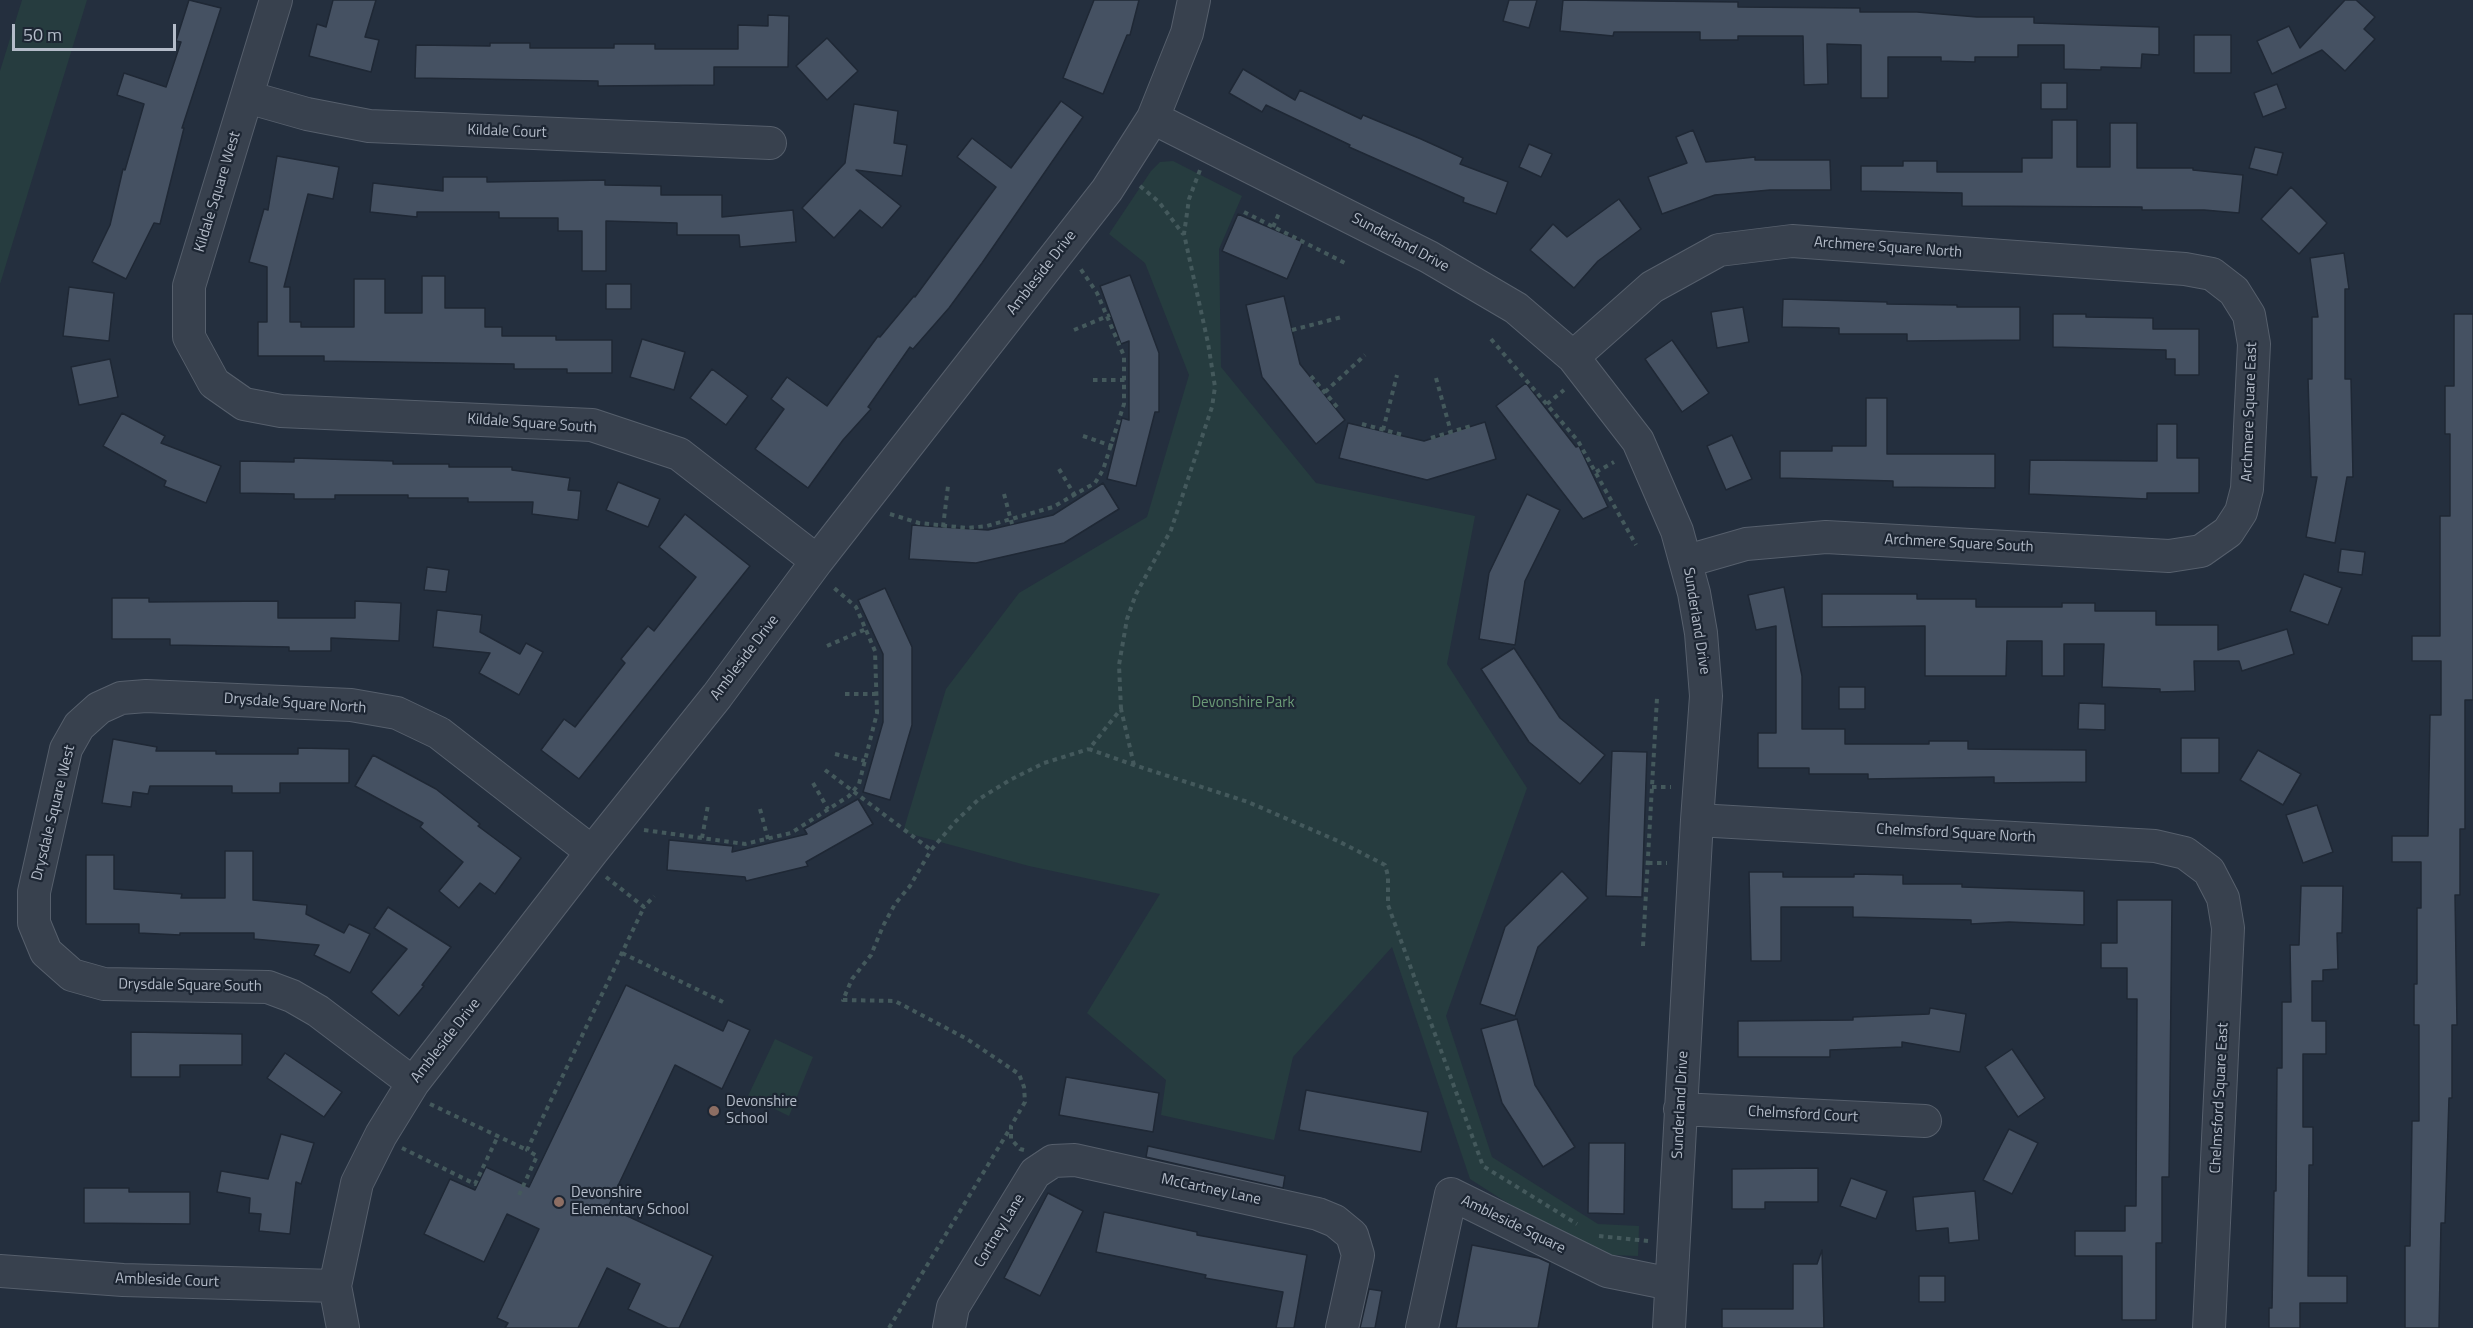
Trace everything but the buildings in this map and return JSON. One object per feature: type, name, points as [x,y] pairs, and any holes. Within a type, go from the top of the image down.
[{"type":"street","name":"Kildale Square West","points":[[214,382],[189,337],[189,286],[276,0]]},
{"type":"street","name":"Ambleside Drive","points":[[342,1328],[335,1287],[357,1183],[381,1135],[422,1094],[599,865],[717,696],[825,574],[1107,190],[1153,118],[1187,33],[1194,0]]},
{"type":"street","name":"Kildale Court","points":[[247,97],[307,114],[369,126],[770,143]]},
{"type":"street","name":"Sunderland Drive","points":[[1153,118],[1429,257],[1516,308],[1573,357],[1638,441],[1677,531],[1687,561],[1701,633],[1706,696],[1680,1109],[1669,1328]]},
{"type":"street","name":"Archmere Square North","points":[[1573,357],[1652,287],[1719,250],[1792,241],[2185,269],[2212,274],[2234,291]]},
{"type":"street","name":"Archmere Square East","points":[[2228,532],[2241,512],[2247,489],[2254,344],[2249,315],[2234,291]]},
{"type":"street","name":"Kildale Square South","points":[[214,382],[244,404],[281,411],[592,425],[679,454],[825,574]]},
{"type":"street","name":"Archmere Square South","points":[[1687,561],[1746,544],[1826,537],[2169,556],[2201,551],[2228,532]]},
{"type":"street","name":"Drysdale Square North","points":[[99,708],[121,698],[146,696],[351,705],[397,713],[439,733],[599,865]]},
{"type":"street","name":"Drysdale Square West","points":[[34,892],[66,749],[79,726],[99,708]]},
{"type":"street","name":"Chelmsford Square North","points":[[1697,820],[2155,846],[2185,853],[2209,871]]},
{"type":"street","name":"Chelmsford Square East","points":[[2209,871],[2223,898],[2228,928],[2209,1328]]},
{"type":"street","name":"Drysdale Square South","points":[[34,892],[34,923],[46,952],[72,975],[104,984],[268,987],[292,996],[318,1011],[422,1094]]},
{"type":"street","name":"Chelmsford Court","points":[[1680,1109],[1926,1120]]},
{"type":"street","name":"McCartney Lane","points":[[1075,1160],[1318,1214],[1344,1227],[1352,1234],[1358,1255],[1342,1328]]},
{"type":"street","name":"Cortney Lane","points":[[949,1328],[953,1307],[1035,1173],[1053,1161],[1075,1160]]},
{"type":"street","name":"Ambleside Square","points":[[1422,1328],[1451,1194],[1607,1271],[1671,1284]]},
{"type":"street","name":"Ambleside Court","points":[[0,1271],[123,1280],[335,1287]]},
{"type":"path","points":[[1134,765],[1120,709],[1119,665],[1127,619],[1136,594],[1171,530],[1212,407],[1215,387],[1208,343],[1184,234],[1194,185],[1211,147]]},
{"type":"path","points":[[1118,173],[1159,202],[1184,234]]},
{"type":"path","points":[[1273,227],[1282,207]]},
{"type":"path","points":[[1244,212],[1345,263]]},
{"type":"path","points":[[890,514],[919,523],[943,526],[967,528],[987,526],[1012,522],[1053,507],[1076,497],[1095,483],[1113,446],[1124,404],[1126,380],[1124,356],[1109,316],[1080,268]]},
{"type":"path","points":[[1074,330],[1109,316]]},
{"type":"path","points":[[1292,330],[1342,317]]},
{"type":"path","points":[[1491,339],[1578,441],[1636,544]]},
{"type":"path","points":[[1325,392],[1365,355]]},
{"type":"path","points":[[1383,430],[1397,375]]},
{"type":"path","points":[[1311,376],[1338,408]]},
{"type":"path","points":[[1436,378],[1451,432]]},
{"type":"path","points":[[1093,380],[1126,380]]},
{"type":"path","points":[[1547,404],[1564,390]]},
{"type":"path","points":[[1362,424],[1402,435]]},
{"type":"path","points":[[1431,438],[1471,426]]},
{"type":"path","points":[[1083,436],[1113,446]]},
{"type":"path","points":[[1596,472],[1614,462]]},
{"type":"path","points":[[1059,469],[1076,497]]},
{"type":"path","points":[[943,526],[948,486]]},
{"type":"path","points":[[1005,494],[1012,522]]},
{"type":"path","points":[[644,830],[745,844],[791,833],[849,796],[859,784],[877,713],[875,651],[856,607],[825,574]]},
{"type":"path","points":[[827,646],[866,629]]},
{"type":"path","points":[[846,694],[877,694]]},
{"type":"path","points":[[1643,946],[1657,699]]},
{"type":"path","points":[[889,1328],[1025,1102],[1024,1087],[1019,1074],[967,1039],[895,1001],[843,1000],[852,979],[872,955],[883,926],[895,904],[910,886],[931,850],[956,821],[979,800],[1010,780],[1044,763],[1089,749],[1120,709]]},
{"type":"path","points":[[1089,749],[1248,802],[1338,840],[1385,865],[1388,876],[1388,905],[1483,1166],[1586,1230]]},
{"type":"path","points":[[835,754],[865,761]]},
{"type":"path","points":[[825,770],[931,850]]},
{"type":"path","points":[[813,783],[828,809]]},
{"type":"path","points":[[1652,788],[1671,788]]},
{"type":"path","points":[[702,838],[708,805]]},
{"type":"path","points":[[760,809],[768,839]]},
{"type":"path","points":[[1648,863],[1667,863]]},
{"type":"path","points":[[599,865],[644,907]]},
{"type":"path","points":[[527,1150],[644,907],[654,896]]},
{"type":"path","points":[[621,953],[723,1002]]},
{"type":"path","points":[[422,1094],[537,1156],[519,1195]]},
{"type":"path","points":[[1011,1126],[1011,1139],[1020,1149],[1031,1151]]},
{"type":"path","points":[[402,1148],[475,1184],[498,1137]]},
{"type":"path","points":[[1596,1236],[1673,1244]]},
{"type":"green space","points":[[22,0],[87,0],[0,284],[0,71]]},
{"type":"green space","name":"Devonshire Park","points":[[1173,161],[1242,196],[1219,249],[1221,367],[1316,483],[1475,516],[1447,664],[1527,788],[1446,1016],[1492,1157],[1598,1224],[1639,1226],[1638,1256],[1587,1254],[1470,1179],[1392,947],[1293,1057],[1274,1140],[1161,1115],[1166,1080],[1087,1013],[1160,894],[1029,866],[903,832],[946,689],[1019,593],[1147,517],[1189,375],[1145,263],[1109,234],[1151,171],[1160,162]]},
{"type":"green space","points":[[775,1039],[813,1057],[789,1116],[748,1096]]},
{"type":"place","name":"Devonshire School","points":[[714,1111]]},
{"type":"place","name":"Devonshire Elementary School","points":[[559,1202]]}]
